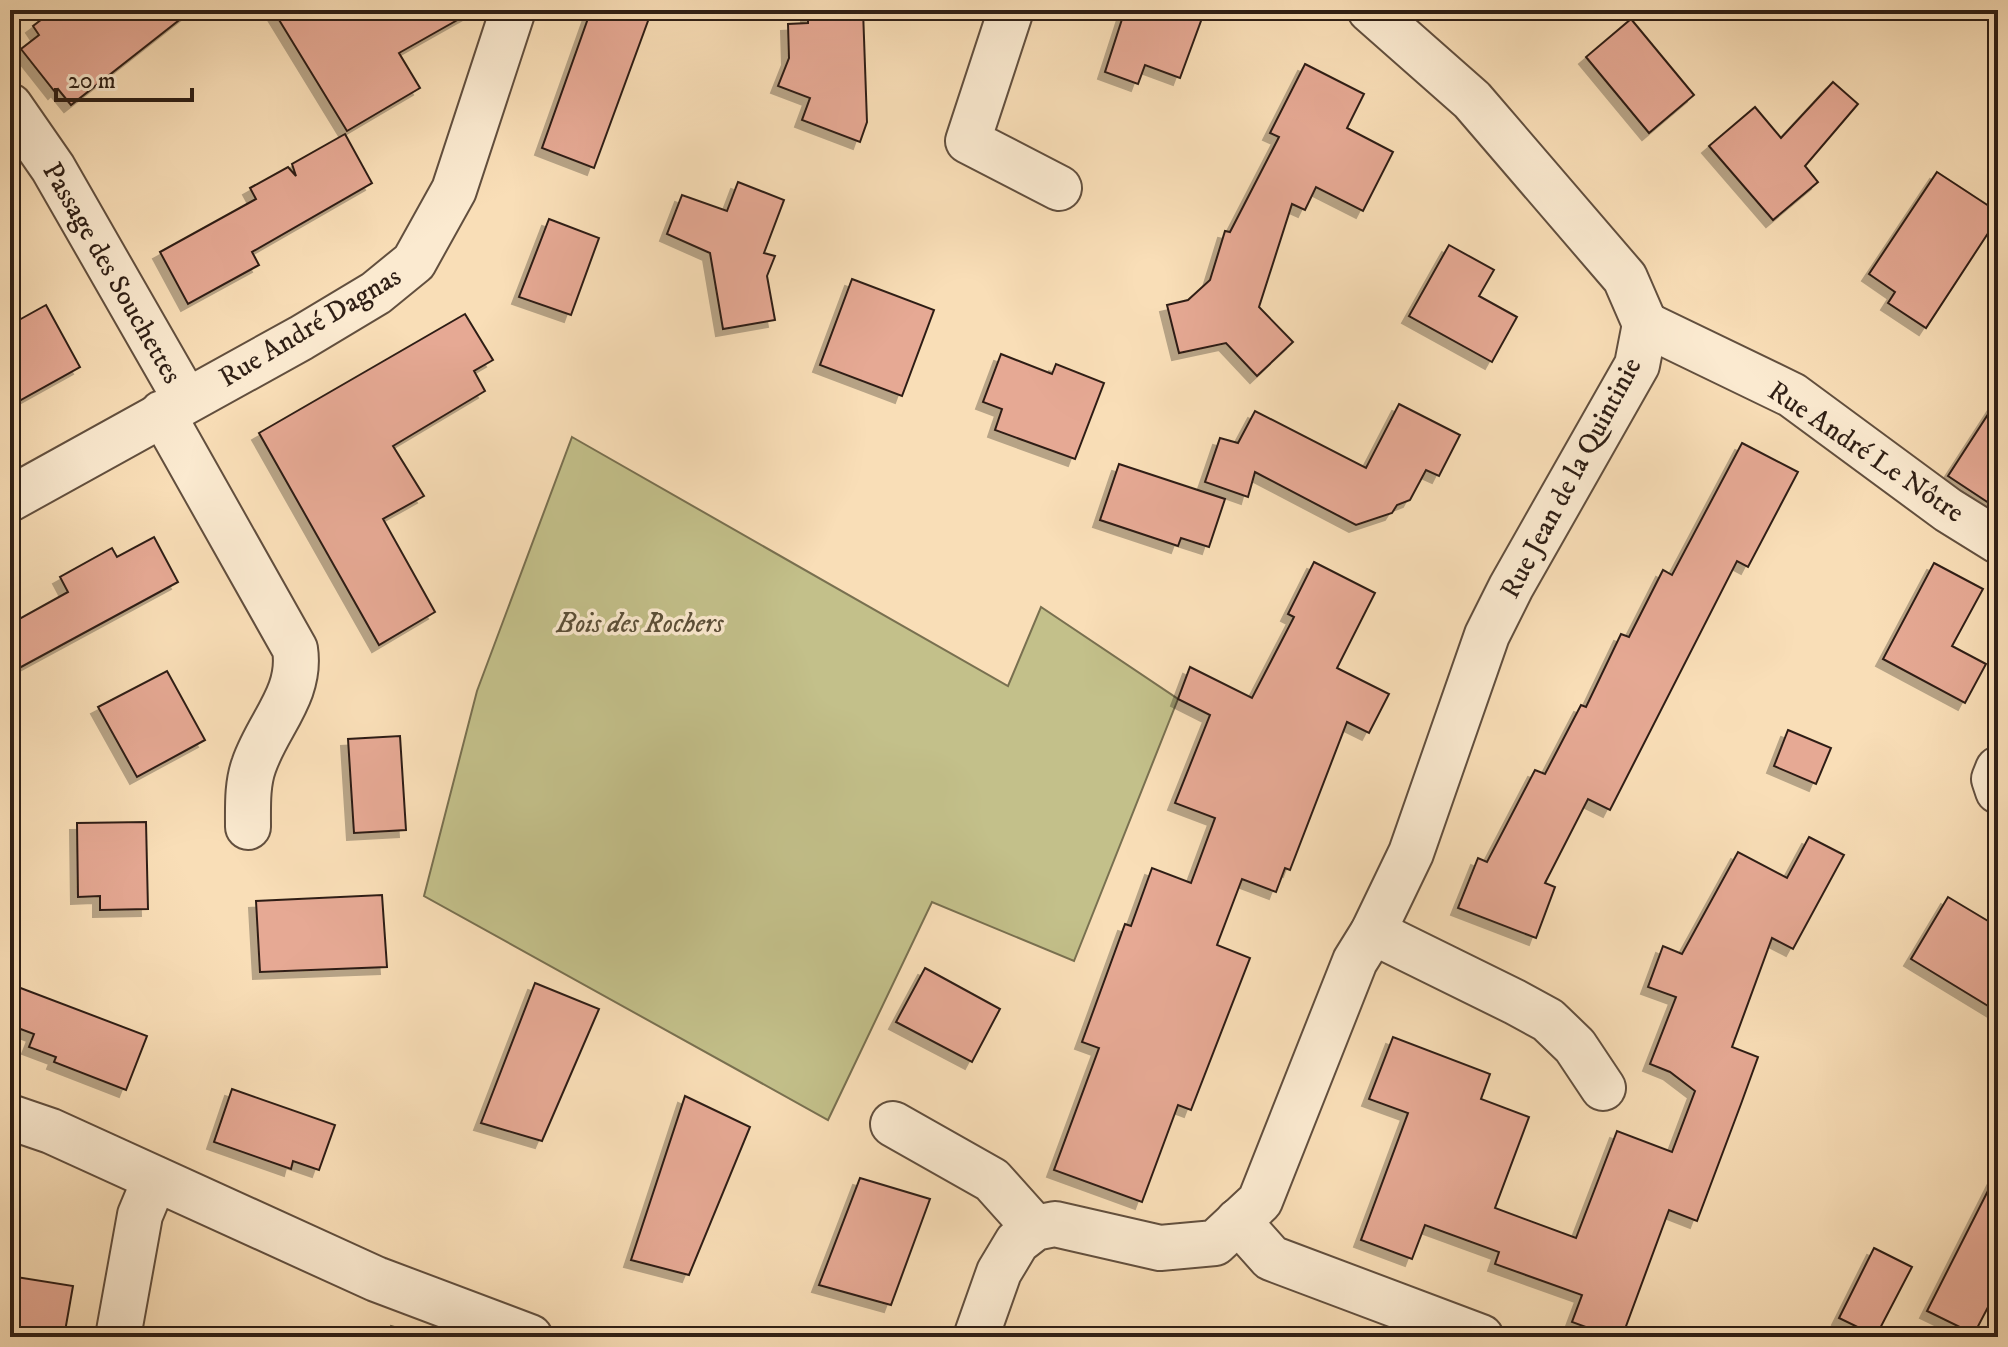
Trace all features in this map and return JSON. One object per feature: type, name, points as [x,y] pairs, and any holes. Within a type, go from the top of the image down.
[{"type":"street","name":"Rue André Dagnas","points":[[10,499],[314,331],[376,293],[414,262],[454,190],[513,10]]},
{"type":"street","points":[[1011,10],[968,141],[1059,188]]},
{"type":"street","name":"Rue Jean de la Quintinie","points":[[1035,1228],[1055,1224],[1160,1248],[1215,1243],[1260,1201],[1355,961],[1373,932],[1411,853],[1487,635],[1637,365],[1645,324],[1625,278],[1472,100],[1370,10]]},
{"type":"street","name":"Passage des Souchettes","points":[[10,106],[53,168],[295,649],[298,666],[293,688],[254,765],[248,794],[248,827]]},
{"type":"street","name":"Rue André Le Nôtre","points":[[1645,324],[1792,395],[1948,510],[1998,541]]},
{"type":"street","points":[[1998,769],[1994,779],[1998,791]]},
{"type":"street","points":[[1373,932],[1548,1020],[1575,1046],[1603,1088]]},
{"type":"street","points":[[10,1117],[51,1131],[376,1279],[530,1337]]},
{"type":"street","points":[[893,1124],[992,1180],[1035,1228],[1017,1242],[999,1272],[976,1337]]},
{"type":"street","points":[[118,1337],[140,1215],[155,1179]]},
{"type":"street","points":[[1238,1221],[1271,1258],[1481,1337]]},
{"type":"green space","name":"Bois des Rochers","points":[[572,437],[1008,686],[1041,607],[1178,699],[1074,961],[932,902],[828,1120],[424,896],[477,691]]},
{"type":"green space","points":[[391,1326],[428,1337],[385,1337]]},
{"type":"building","points":[[54,10],[192,10],[71,105],[58,89],[55,92],[21,49],[39,35],[33,26]]},
{"type":"building","points":[[273,10],[475,10],[399,53],[420,88],[347,131]]},
{"type":"building","points":[[591,10],[652,10],[594,168],[542,148]]},
{"type":"building","points":[[808,10],[863,10],[867,122],[860,142],[802,120],[810,98],[778,86],[789,58],[788,24],[808,23]]},
{"type":"building","points":[[1125,10],[1205,10],[1180,78],[1145,65],[1138,84],[1105,72]]},
{"type":"building","points":[[1631,19],[1694,95],[1649,133],[1586,57]]},
{"type":"building","points":[[1305,64],[1364,94],[1347,128],[1393,152],[1363,211],[1316,187],[1305,210],[1292,204],[1259,307],[1293,342],[1257,376],[1226,343],[1179,353],[1167,305],[1188,300],[1210,280],[1225,231],[1230,232],[1279,137],[1270,133]]},
{"type":"building","points":[[1833,82],[1858,104],[1805,166],[1818,182],[1773,220],[1709,146],[1755,107],[1781,138]]},
{"type":"building","points":[[345,134],[372,183],[252,252],[259,265],[188,304],[160,252],[256,199],[250,188],[288,167],[296,176],[292,164]]},
{"type":"building","points":[[1937,172],[1998,212],[1998,218],[1926,328],[1888,303],[1895,292],[1869,274]]},
{"type":"building","points":[[738,182],[784,200],[764,253],[775,256],[767,276],[775,320],[723,329],[710,253],[667,234],[682,195],[727,211]]},
{"type":"building","points":[[549,219],[599,238],[571,315],[519,297]]},
{"type":"building","points":[[1449,245],[1494,270],[1479,296],[1517,317],[1492,362],[1409,316]]},
{"type":"building","points":[[852,279],[934,310],[902,396],[820,365]]},
{"type":"building","points":[[46,305],[80,367],[10,406],[10,325]]},
{"type":"building","points":[[465,314],[493,360],[474,371],[485,391],[393,446],[424,496],[383,519],[435,612],[379,645],[259,433]]},
{"type":"building","points":[[1001,354],[1052,374],[1056,364],[1104,383],[1075,459],[995,430],[1002,409],[983,402]]},
{"type":"building","points":[[1998,399],[1998,509],[1948,476]]},
{"type":"building","points":[[1399,404],[1460,435],[1439,476],[1426,470],[1410,500],[1397,505],[1392,513],[1356,525],[1255,472],[1248,497],[1205,482],[1220,438],[1238,443],[1255,411],[1366,468]]},
{"type":"building","points":[[1742,443],[1798,472],[1748,567],[1737,561],[1610,810],[1588,799],[1545,883],[1555,887],[1536,938],[1458,908],[1478,858],[1487,862],[1535,770],[1545,774],[1581,705],[1586,707],[1621,634],[1629,637],[1663,570],[1672,575]]},
{"type":"building","points":[[1119,464],[1225,499],[1209,547],[1181,538],[1178,546],[1100,520]]},
{"type":"building","points":[[154,537],[178,582],[10,673],[10,624],[68,592],[60,577],[112,548],[117,557]]},
{"type":"building","points":[[1314,562],[1375,593],[1337,668],[1389,694],[1369,733],[1347,722],[1290,870],[1285,868],[1276,892],[1242,879],[1217,945],[1250,958],[1191,1110],[1178,1105],[1142,1202],[1054,1170],[1099,1048],[1082,1042],[1125,924],[1131,926],[1152,868],[1191,883],[1215,818],[1175,803],[1210,715],[1178,699],[1190,667],[1252,698],[1294,617],[1288,614]]},
{"type":"building","points":[[1934,563],[1983,589],[1952,646],[1986,664],[1965,703],[1883,659]]},
{"type":"building","points":[[167,671],[205,740],[137,777],[98,707]]},
{"type":"building","points":[[1788,730],[1831,748],[1816,784],[1774,766]]},
{"type":"building","points":[[400,736],[406,830],[354,833],[348,739]]},
{"type":"building","points":[[146,822],[148,909],[100,910],[100,896],[78,897],[77,823]]},
{"type":"building","points":[[1809,837],[1844,855],[1793,949],[1772,938],[1732,1047],[1758,1057],[1741,1104],[1697,1221],[1669,1210],[1622,1337],[1613,1337],[1572,1322],[1582,1295],[1495,1264],[1499,1252],[1425,1225],[1412,1259],[1361,1240],[1408,1113],[1369,1099],[1393,1037],[1490,1074],[1481,1099],[1529,1117],[1495,1208],[1576,1238],[1617,1131],[1672,1152],[1695,1091],[1670,1072],[1650,1064],[1676,997],[1648,987],[1663,946],[1682,954],[1738,852],[1787,878]]},
{"type":"building","points":[[382,895],[387,967],[260,972],[256,901]]},
{"type":"building","points":[[1948,897],[1998,927],[1998,1012],[1911,959]]},
{"type":"building","points":[[925,968],[1000,1009],[972,1062],[896,1022]]},
{"type":"building","points":[[535,983],[599,1009],[542,1141],[481,1123]]},
{"type":"building","points":[[10,984],[147,1036],[126,1090],[54,1062],[56,1057],[29,1047],[34,1034],[10,1025]]},
{"type":"building","points":[[232,1089],[335,1125],[319,1170],[293,1161],[291,1169],[214,1142]]},
{"type":"building","points":[[685,1096],[750,1127],[689,1275],[631,1260]]},
{"type":"building","points":[[1998,1171],[1998,1288],[1974,1334],[1927,1311]]},
{"type":"building","points":[[860,1178],[930,1199],[891,1305],[819,1285]]},
{"type":"building","points":[[1874,1248],[1912,1267],[1876,1336],[1839,1318]]},
{"type":"building","points":[[10,1276],[73,1286],[64,1337],[10,1337]]}]
